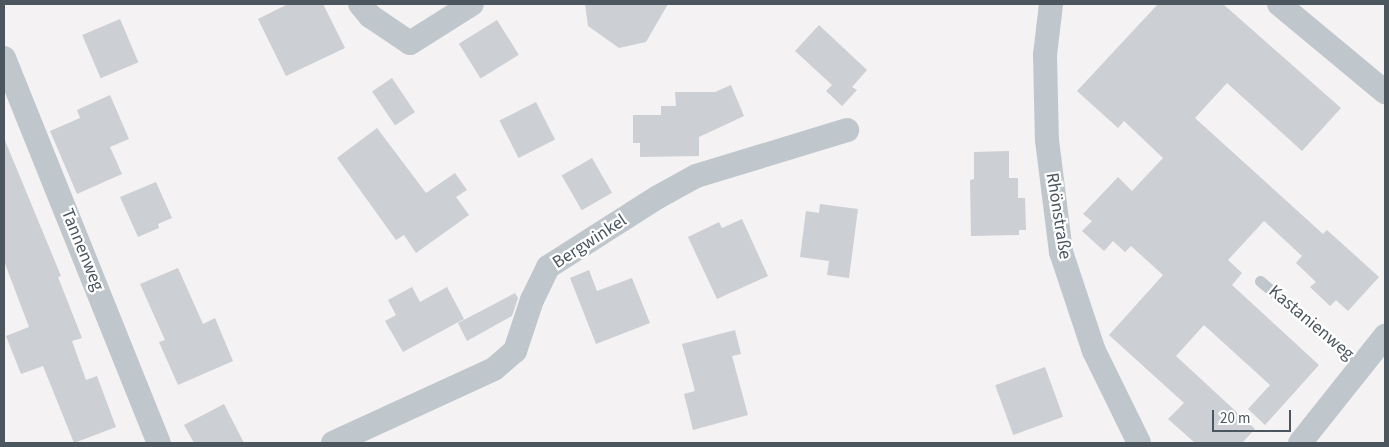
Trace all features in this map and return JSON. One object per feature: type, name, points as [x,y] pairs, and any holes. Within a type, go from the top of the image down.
[{"type":"street","points":[[360,4],[370,16],[410,43],[472,4]]},
{"type":"street","name":"Rhönstraße","points":[[1051,4],[1045,55],[1047,140],[1061,252],[1094,351],[1139,443]]},
{"type":"street","points":[[1279,4],[1385,92]]},
{"type":"street","name":"Tannenweg","points":[[4,58],[159,443]]},
{"type":"street","name":"Bergwinkel","points":[[333,443],[494,368],[515,351],[532,300],[548,267],[658,197],[696,176],[847,130]]},
{"type":"street","name":"Kastanienweg","points":[[1300,443],[1385,336]]},
{"type":"lane","name":"Kastanienweg","points":[[1260,281],[1361,365]]},
{"type":"building","points":[[288,4],[323,4],[345,48],[286,76],[258,19]]},
{"type":"building","points":[[585,4],[668,4],[646,42],[619,48],[588,26]]},
{"type":"building","points":[[1158,4],[1223,4],[1341,108],[1302,151],[1227,83],[1195,118],[1323,234],[1327,230],[1379,277],[1348,311],[1336,300],[1330,306],[1310,287],[1316,282],[1296,263],[1302,256],[1264,221],[1228,260],[1242,273],[1232,285],[1319,365],[1265,425],[1248,409],[1270,385],[1204,325],[1176,356],[1255,429],[1242,443],[1195,443],[1168,419],[1184,403],[1109,335],[1163,275],[1131,246],[1125,252],[1113,241],[1104,251],[1082,231],[1092,221],[1083,214],[1118,177],[1132,191],[1163,158],[1124,121],[1118,128],[1077,91]]},
{"type":"building","points":[[120,19],[138,62],[101,78],[82,35]]},
{"type":"building","points":[[497,20],[519,55],[481,79],[459,44]]},
{"type":"building","points":[[819,25],[867,70],[852,87],[857,90],[842,106],[826,91],[832,85],[795,51]]},
{"type":"building","points":[[392,78],[415,112],[395,125],[372,91]]},
{"type":"building","points":[[731,85],[744,116],[699,137],[699,156],[640,157],[640,143],[633,143],[633,115],[661,115],[661,106],[676,106],[675,92],[715,92]]},
{"type":"building","points":[[110,95],[129,139],[110,147],[122,174],[77,194],[50,131],[80,118],[77,110]]},
{"type":"building","points":[[536,102],[555,139],[519,158],[499,121]]},
{"type":"building","points":[[377,128],[426,193],[455,173],[467,190],[456,197],[469,215],[416,253],[404,235],[396,240],[337,158]]},
{"type":"building","points":[[4,138],[61,276],[58,277],[82,338],[72,341],[86,380],[97,376],[116,427],[74,443],[43,366],[21,374],[6,336],[29,327],[4,261]]},
{"type":"building","points":[[1009,151],[1009,178],[1018,178],[1018,198],[1025,198],[1026,230],[1019,230],[1019,235],[971,236],[970,180],[974,179],[974,152]]},
{"type":"building","points":[[592,158],[612,193],[582,210],[562,176]]},
{"type":"building","points":[[156,182],[172,218],[158,224],[159,228],[138,237],[120,197]]},
{"type":"building","points":[[820,204],[858,209],[849,278],[827,275],[829,261],[800,257],[806,211],[819,213]]},
{"type":"building","points":[[742,219],[768,276],[717,299],[688,237],[719,222],[722,228]]},
{"type":"building","points":[[178,268],[203,324],[215,318],[233,361],[178,385],[159,342],[165,340],[140,284]]},
{"type":"building","points":[[589,270],[597,291],[632,278],[650,323],[596,344],[570,278]]},
{"type":"building","points":[[412,287],[420,302],[447,287],[464,319],[403,352],[385,321],[396,315],[388,300]]},
{"type":"building","points":[[515,293],[518,298],[512,316],[467,341],[458,323]]},
{"type":"building","points":[[735,330],[741,354],[732,356],[748,415],[693,430],[684,394],[695,391],[682,344]]},
{"type":"building","points":[[1045,367],[1063,417],[1013,435],[995,385]]},
{"type":"building","points":[[224,404],[244,443],[194,443],[184,425]]}]
